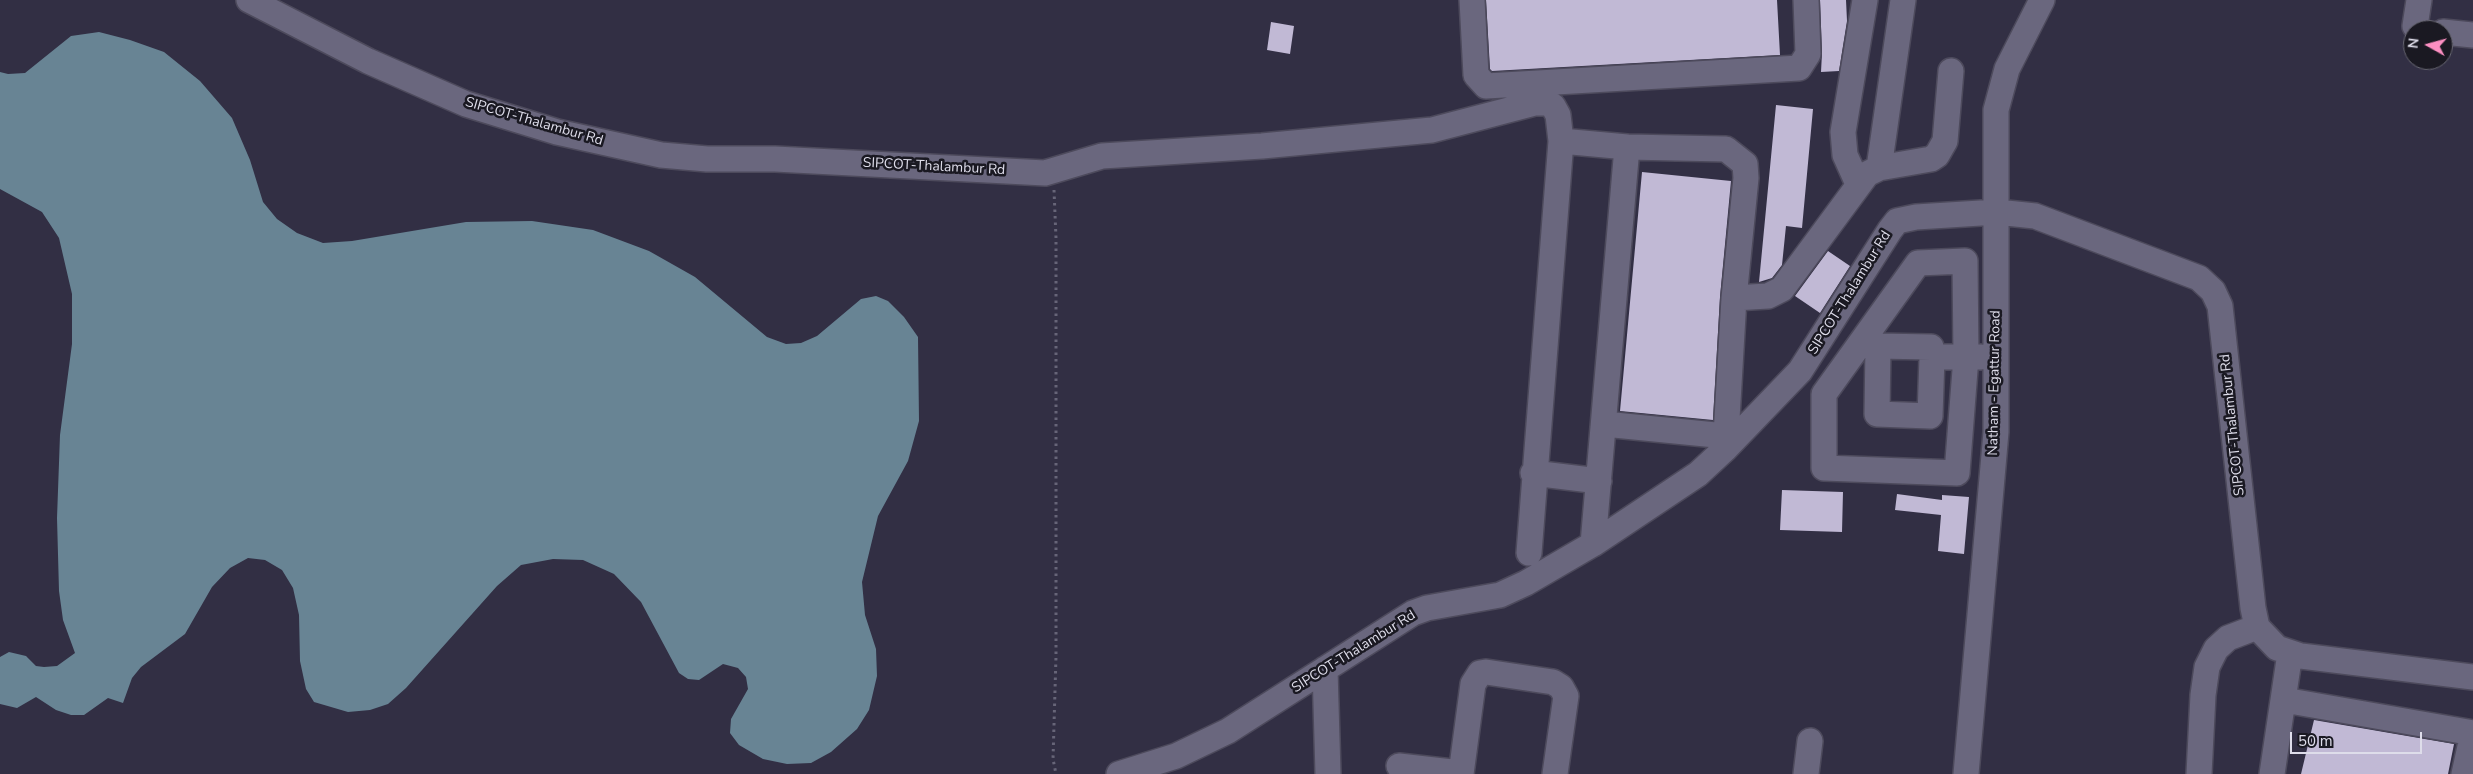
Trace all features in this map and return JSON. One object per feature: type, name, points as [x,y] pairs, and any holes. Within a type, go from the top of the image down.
[{"type":"street","name":"SIPCOT-Thalambur Rd","points":[[249,0],[368,62],[466,104],[557,132],[628,148],[661,155],[707,160],[775,158],[1045,174]]},
{"type":"street","points":[[1472,0],[1476,75],[1486,86],[1799,68],[1808,54],[1806,0]]},
{"type":"street","points":[[1858,184],[1845,155],[1843,132],[1865,0]]},
{"type":"street","points":[[1880,168],[1903,0]]},
{"type":"street","name":"Natham - Egattur Road","points":[[1966,774],[1996,432],[1996,110],[2007,69],[2042,0]]},
{"type":"street","points":[[2416,20],[2419,0]]},
{"type":"street","points":[[2453,33],[2473,35]]},
{"type":"street","points":[[1734,298],[1768,296],[1782,289],[1867,174],[1880,168],[1931,159],[1937,155],[1945,141],[1951,71]]},
{"type":"street","points":[[1045,174],[1102,156],[1262,146],[1432,130],[1535,103],[1548,103],[1553,106],[1558,115],[1561,141],[1533,473],[1529,553]]},
{"type":"street","points":[[1561,141],[1627,147],[1726,149],[1745,164],[1746,178],[1734,298],[1726,436],[1604,424]]},
{"type":"street","points":[[1593,544],[1627,147]]},
{"type":"street","name":"SIPCOT-Thalambur Rd","points":[[1119,774],[1197,747],[1228,732],[1413,614],[1427,608],[1500,595],[1526,583],[1593,544],[1698,474],[1800,372],[1897,221],[1916,217],[1997,212],[2035,216],[2103,240],[2199,278],[2213,290],[2220,306],[2257,627]]},
{"type":"street","points":[[1965,261],[1966,357],[1957,473],[1824,468],[1824,394],[1918,263],[1965,261]]},
{"type":"street","points":[[1932,357],[1996,357]]},
{"type":"street","points":[[1533,473],[1599,481]]},
{"type":"street","points":[[2199,774],[2202,695],[2207,667],[2216,650],[2228,638],[2257,627],[2277,648],[2301,656],[2473,677]]},
{"type":"street","points":[[2272,774],[2290,653]]},
{"type":"street","points":[[1324,669],[1328,774]]},
{"type":"street","points":[[1399,766],[1461,773],[1473,684],[1480,673],[1486,672],[1553,682],[1561,687],[1566,696],[1555,774]]},
{"type":"street","points":[[2284,700],[2473,733],[2464,774]]},
{"type":"street","points":[[1806,774],[1810,741]]},
{"type":"path","points":[[1045,174],[1054,182],[1056,218],[1056,656],[1053,760],[1056,774]]},
{"type":"water","points":[[99,32],[164,52],[200,81],[232,118],[250,160],[263,202],[277,219],[297,233],[323,243],[352,241],[466,222],[532,221],[593,230],[649,251],[695,277],[767,337],[786,344],[801,343],[817,336],[861,299],[876,296],[888,301],[904,317],[918,337],[919,421],[908,461],[878,516],[862,582],[865,615],[876,649],[877,676],[869,710],[857,729],[831,752],[811,763],[787,764],[763,759],[739,745],[730,733],[731,719],[748,689],[746,677],[738,668],[723,664],[699,680],[688,679],[679,673],[641,602],[614,574],[583,560],[553,559],[521,565],[497,586],[406,688],[388,704],[370,710],[348,712],[314,702],[306,689],[300,661],[299,615],[293,588],[282,570],[265,560],[248,558],[230,568],[212,587],[185,634],[141,667],[132,678],[123,703],[108,698],[84,715],[71,715],[56,710],[36,697],[17,708],[0,704],[0,657],[9,652],[26,656],[36,666],[44,667],[57,666],[75,653],[63,620],[59,591],[57,518],[60,435],[72,344],[72,294],[59,238],[42,212],[0,189],[0,72],[8,74],[25,73],[71,36]]},
{"type":"building","points":[[1486,0],[1777,0],[1780,55],[1492,71],[1490,69]]},
{"type":"building","points":[[1820,0],[1846,0],[1847,21],[1839,71],[1821,72]]},
{"type":"building","points":[[1271,22],[1294,26],[1290,54],[1267,50]]},
{"type":"building","points":[[1776,105],[1813,109],[1802,228],[1786,226],[1782,265],[1772,278],[1759,282]]},
{"type":"building","points":[[1642,172],[1731,181],[1720,297],[1713,420],[1620,411]]},
{"type":"building","points":[[1828,251],[1850,266],[1820,313],[1795,296]]},
{"type":"building","points":[[1782,490],[1843,492],[1842,532],[1780,530]]},
{"type":"building","points":[[1897,494],[1942,500],[1942,495],[1969,497],[1964,554],[1938,551],[1941,515],[1895,510]]},
{"type":"building","points":[[2314,720],[2454,744],[2448,774],[2301,774]]}]
